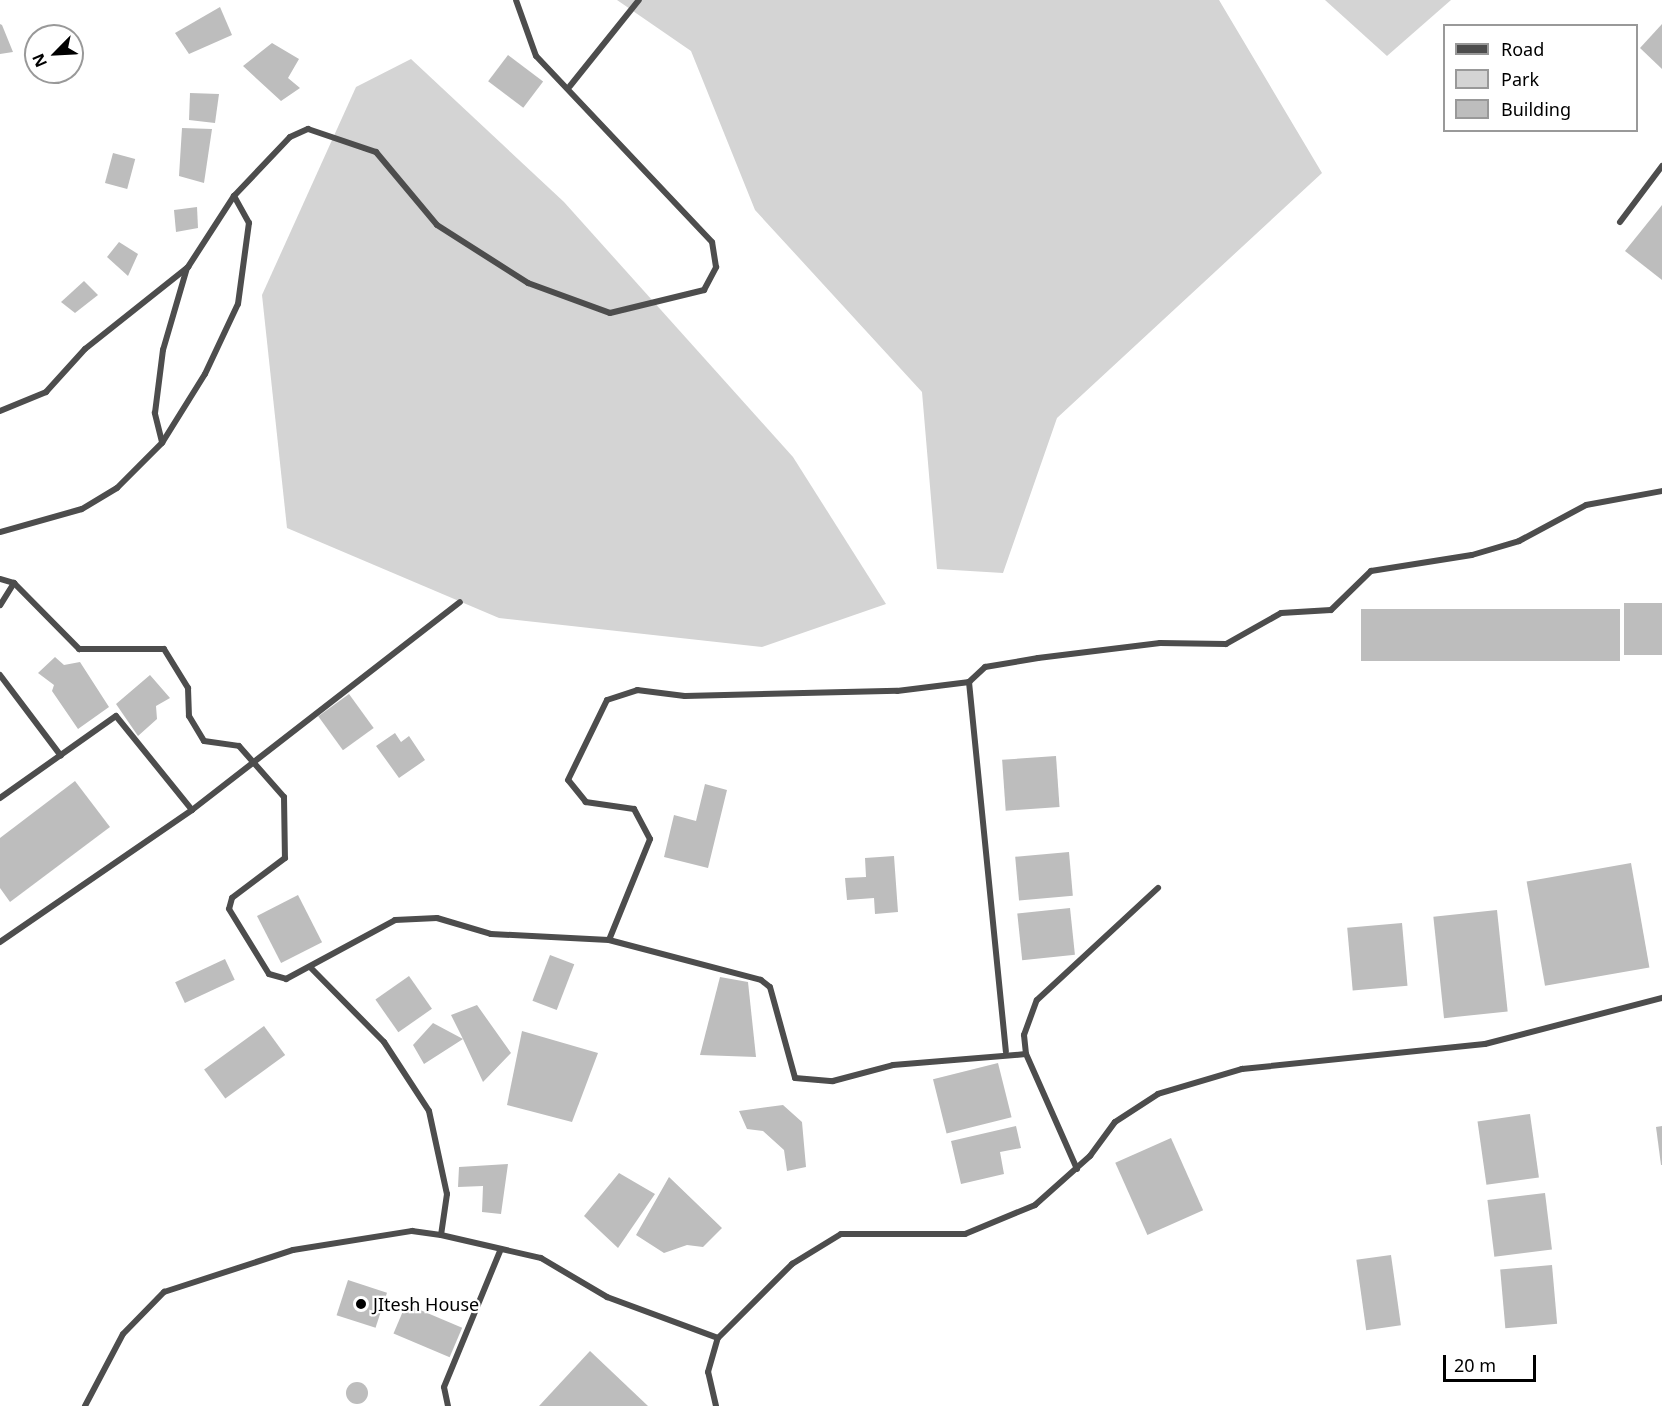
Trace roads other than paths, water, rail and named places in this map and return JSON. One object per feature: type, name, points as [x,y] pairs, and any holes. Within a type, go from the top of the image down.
[{"type":"street","points":[[162,443],[155,413],[163,350],[188,267],[234,196],[290,137],[308,129],[376,152],[437,225],[528,283],[610,313],[704,290],[716,267],[712,242],[570,86],[536,56],[516,0]]},
{"type":"street","points":[[570,86],[639,0]]},
{"type":"street","points":[[1620,222],[1662,166]]},
{"type":"street","points":[[0,532],[82,509],[117,488],[162,443],[205,374],[238,304],[249,223],[234,196]]},
{"type":"street","points":[[0,411],[46,392],[85,349],[188,267]]},
{"type":"street","points":[[609,940],[650,839],[634,809],[586,802],[568,780],[607,700],[637,690],[685,696],[897,691],[969,682],[985,667],[1038,658],[1160,643],[1226,644],[1281,613],[1331,610],[1371,571],[1472,555],[1519,540],[1586,505],[1662,492]]},
{"type":"street","points":[[0,579],[14,583],[79,649],[164,649],[188,688],[189,716],[204,741],[240,746],[256,759],[284,797],[285,858],[232,898],[229,909],[269,974],[286,979],[395,920],[437,918],[491,934],[540,940],[609,940],[761,980],[770,987],[795,1078],[833,1081],[893,1065],[1006,1051],[1026,1054]]},
{"type":"street","points":[[0,605],[14,583]]},
{"type":"street","points":[[0,942],[192,810],[460,602]]},
{"type":"street","points":[[0,675],[61,756]]},
{"type":"street","points":[[969,682],[1006,1051]]},
{"type":"street","points":[[0,798],[116,716],[192,810]]},
{"type":"street","points":[[1077,1168],[1026,1054],[1024,1035],[1037,1000],[1158,888]]},
{"type":"street","points":[[310,967],[384,1042],[429,1111],[447,1194],[441,1234]]},
{"type":"street","points":[[716,1406],[708,1372],[717,1338],[792,1264],[841,1234],[965,1234],[1035,1205],[1077,1168],[1115,1122],[1158,1094],[1242,1069],[1485,1044],[1662,998]]},
{"type":"street","points":[[85,1406],[123,1334],[164,1292],[293,1250],[412,1231],[441,1234],[542,1258],[608,1297],[717,1338]]},
{"type":"street","points":[[448,1406],[444,1387],[501,1249]]},
{"type":"place","name":"JItesh House","points":[[361,1304]]}]
